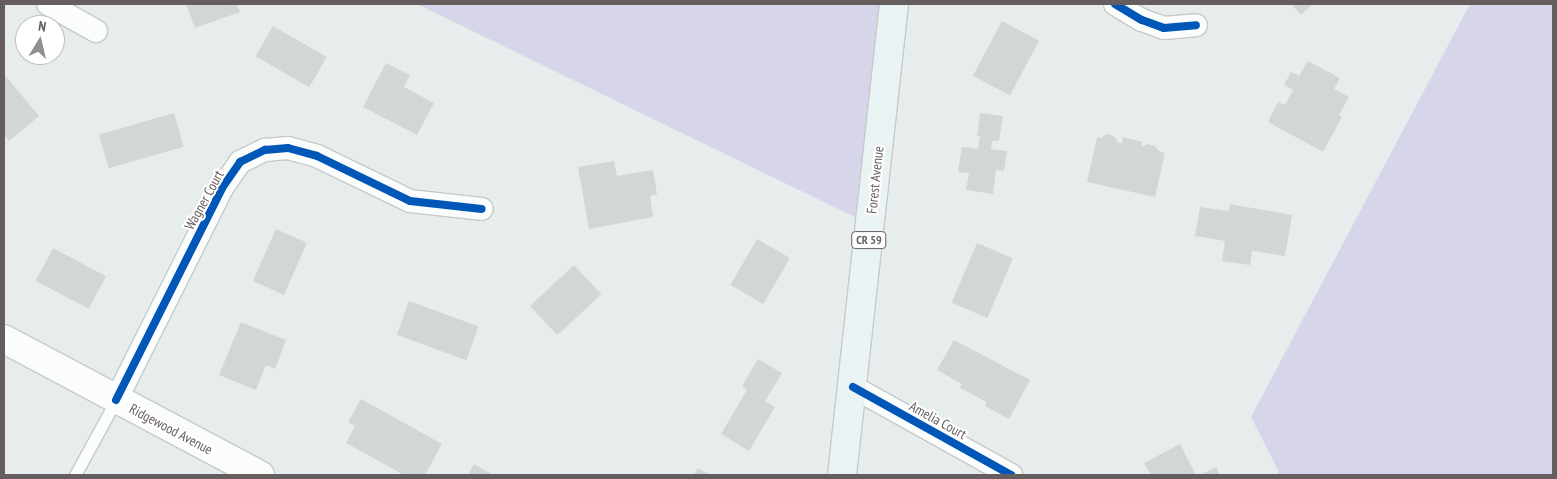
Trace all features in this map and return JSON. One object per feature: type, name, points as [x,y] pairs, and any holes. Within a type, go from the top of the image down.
[{"type":"main road","name":"Forest Avenue","points":[[842,475],[894,4]]},
{"type":"street","points":[[48,4],[96,31]]},
{"type":"street","points":[[1115,4],[1142,20],[1164,28],[1196,25]]},
{"type":"street","name":"Wagner Court","points":[[116,400],[222,188],[240,162],[265,150],[288,148],[317,156],[410,201],[482,209]]},
{"type":"street","name":"Ridgewood Avenue","points":[[4,339],[260,475]]},
{"type":"street","name":"Amelia Court","points":[[853,387],[1011,475]]},
{"type":"lane","points":[[75,475],[116,400]]},
{"type":"shaded area","points":[[417,4],[893,4],[869,224]]},
{"type":"shaded area","points":[[1470,4],[1553,4],[1553,475],[1277,475],[1279,472],[1251,417]]},
{"type":"building","points":[[186,4],[237,4],[240,12],[195,28]]},
{"type":"building","points":[[1291,4],[1313,4],[1301,15]]},
{"type":"building","points":[[1002,21],[1039,41],[1010,95],[973,76]]},
{"type":"building","points":[[273,26],[327,57],[309,87],[256,56]]},
{"type":"building","points":[[1308,61],[1340,78],[1334,89],[1349,97],[1339,115],[1342,117],[1323,152],[1268,122],[1278,102],[1285,105],[1293,90],[1284,85],[1291,72],[1299,76]]},
{"type":"building","points":[[386,63],[410,75],[404,87],[434,103],[417,135],[363,107]]},
{"type":"building","points":[[4,74],[39,116],[9,141],[4,134]]},
{"type":"building","points":[[174,113],[184,147],[109,168],[99,134]]},
{"type":"building","points":[[980,113],[1003,116],[999,141],[992,141],[991,149],[1007,151],[1004,171],[996,170],[993,194],[966,190],[969,173],[958,172],[962,147],[978,149],[980,136],[977,136]]},
{"type":"building","points":[[1107,134],[1114,136],[1118,143],[1122,143],[1123,137],[1143,142],[1141,147],[1148,144],[1155,146],[1159,151],[1165,153],[1155,197],[1087,182],[1097,137],[1101,138]]},
{"type":"building","points":[[614,161],[617,176],[653,170],[657,194],[650,196],[653,217],[589,229],[578,167]]},
{"type":"building","points":[[1230,204],[1292,215],[1285,256],[1252,251],[1250,265],[1222,261],[1225,241],[1195,236],[1200,207],[1229,211]]},
{"type":"building","points":[[276,229],[307,243],[284,295],[253,281]]},
{"type":"building","points":[[757,239],[790,258],[763,304],[730,285]]},
{"type":"building","points":[[977,243],[1013,258],[988,318],[952,303]]},
{"type":"building","points":[[53,248],[106,276],[89,309],[36,281]]},
{"type":"building","points":[[574,265],[601,294],[557,335],[530,306]]},
{"type":"building","points":[[409,301],[479,326],[466,360],[397,335]]},
{"type":"building","points":[[241,322],[286,340],[275,369],[266,365],[256,390],[219,375]]},
{"type":"building","points":[[954,340],[1030,380],[1009,419],[985,406],[987,402],[960,388],[962,384],[937,370]]},
{"type":"building","points":[[758,359],[782,373],[765,401],[775,407],[749,451],[721,434],[747,390],[742,386]]},
{"type":"building","points":[[361,399],[442,444],[425,475],[404,475],[346,443],[355,426],[348,422]]},
{"type":"building","points":[[1180,444],[1196,475],[1151,475],[1144,463]]},
{"type":"building","points":[[474,464],[493,475],[468,475]]},
{"type":"building","points":[[1216,467],[1220,475],[1200,475]]},
{"type":"building","points":[[698,468],[711,475],[694,475]]},
{"type":"cycle path","points":[[1115,4],[1142,20],[1164,28],[1196,25]]},
{"type":"cycle path","points":[[116,400],[222,188],[240,162],[265,150],[288,148],[317,156],[410,201],[482,209]]},
{"type":"cycle path","points":[[853,387],[1011,475]]}]
